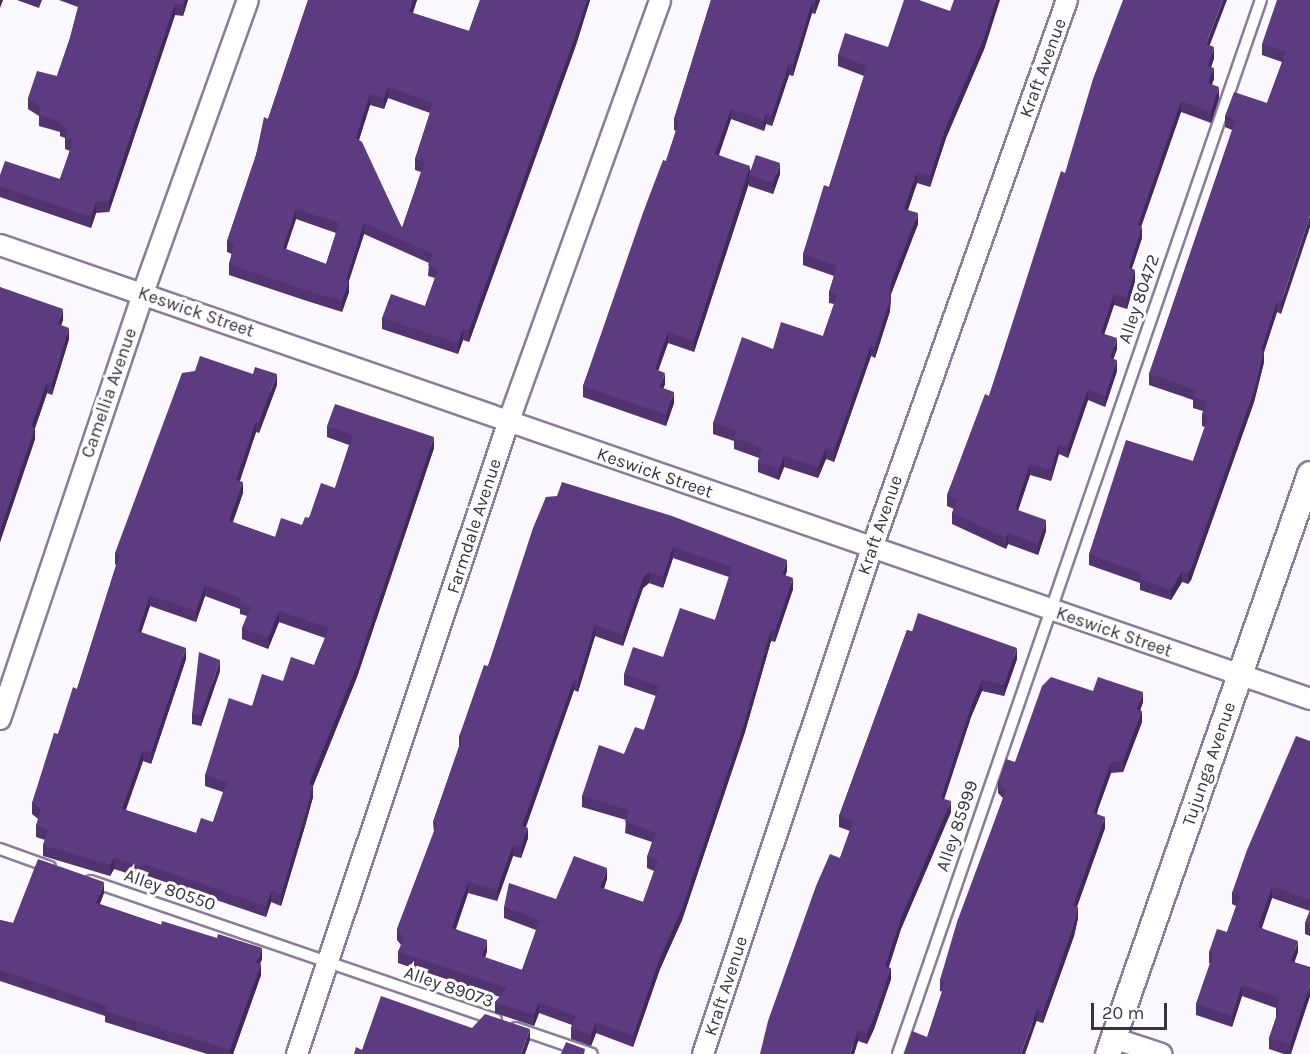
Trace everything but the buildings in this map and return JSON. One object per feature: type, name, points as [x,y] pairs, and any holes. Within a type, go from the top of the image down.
[{"type":"street","name":"Camellia Avenue","points":[[0,719],[143,293],[248,0]]},
{"type":"street","name":"Farmdale Avenue","points":[[297,1054],[508,423],[660,0]]},
{"type":"street","name":"Kraft Avenue","points":[[703,1054],[872,548],[1067,0]]},
{"type":"street","name":"Keswick Street","points":[[0,245],[143,293],[508,423],[1310,699]]},
{"type":"street","name":"Tujunga Avenue","points":[[1110,1046],[1310,474]]},
{"type":"street","points":[[1110,1046],[1161,1054]]},
{"type":"lane","name":"Alley 80472","points":[[1048,609],[1261,0]]},
{"type":"lane","name":"Alley 85999","points":[[898,1054],[1048,609]]},
{"type":"lane","points":[[0,849],[57,869]]},
{"type":"lane","name":"Alley 80550","points":[[79,877],[329,963]]},
{"type":"lane","name":"Alley 89073","points":[[329,963],[592,1054]]}]
